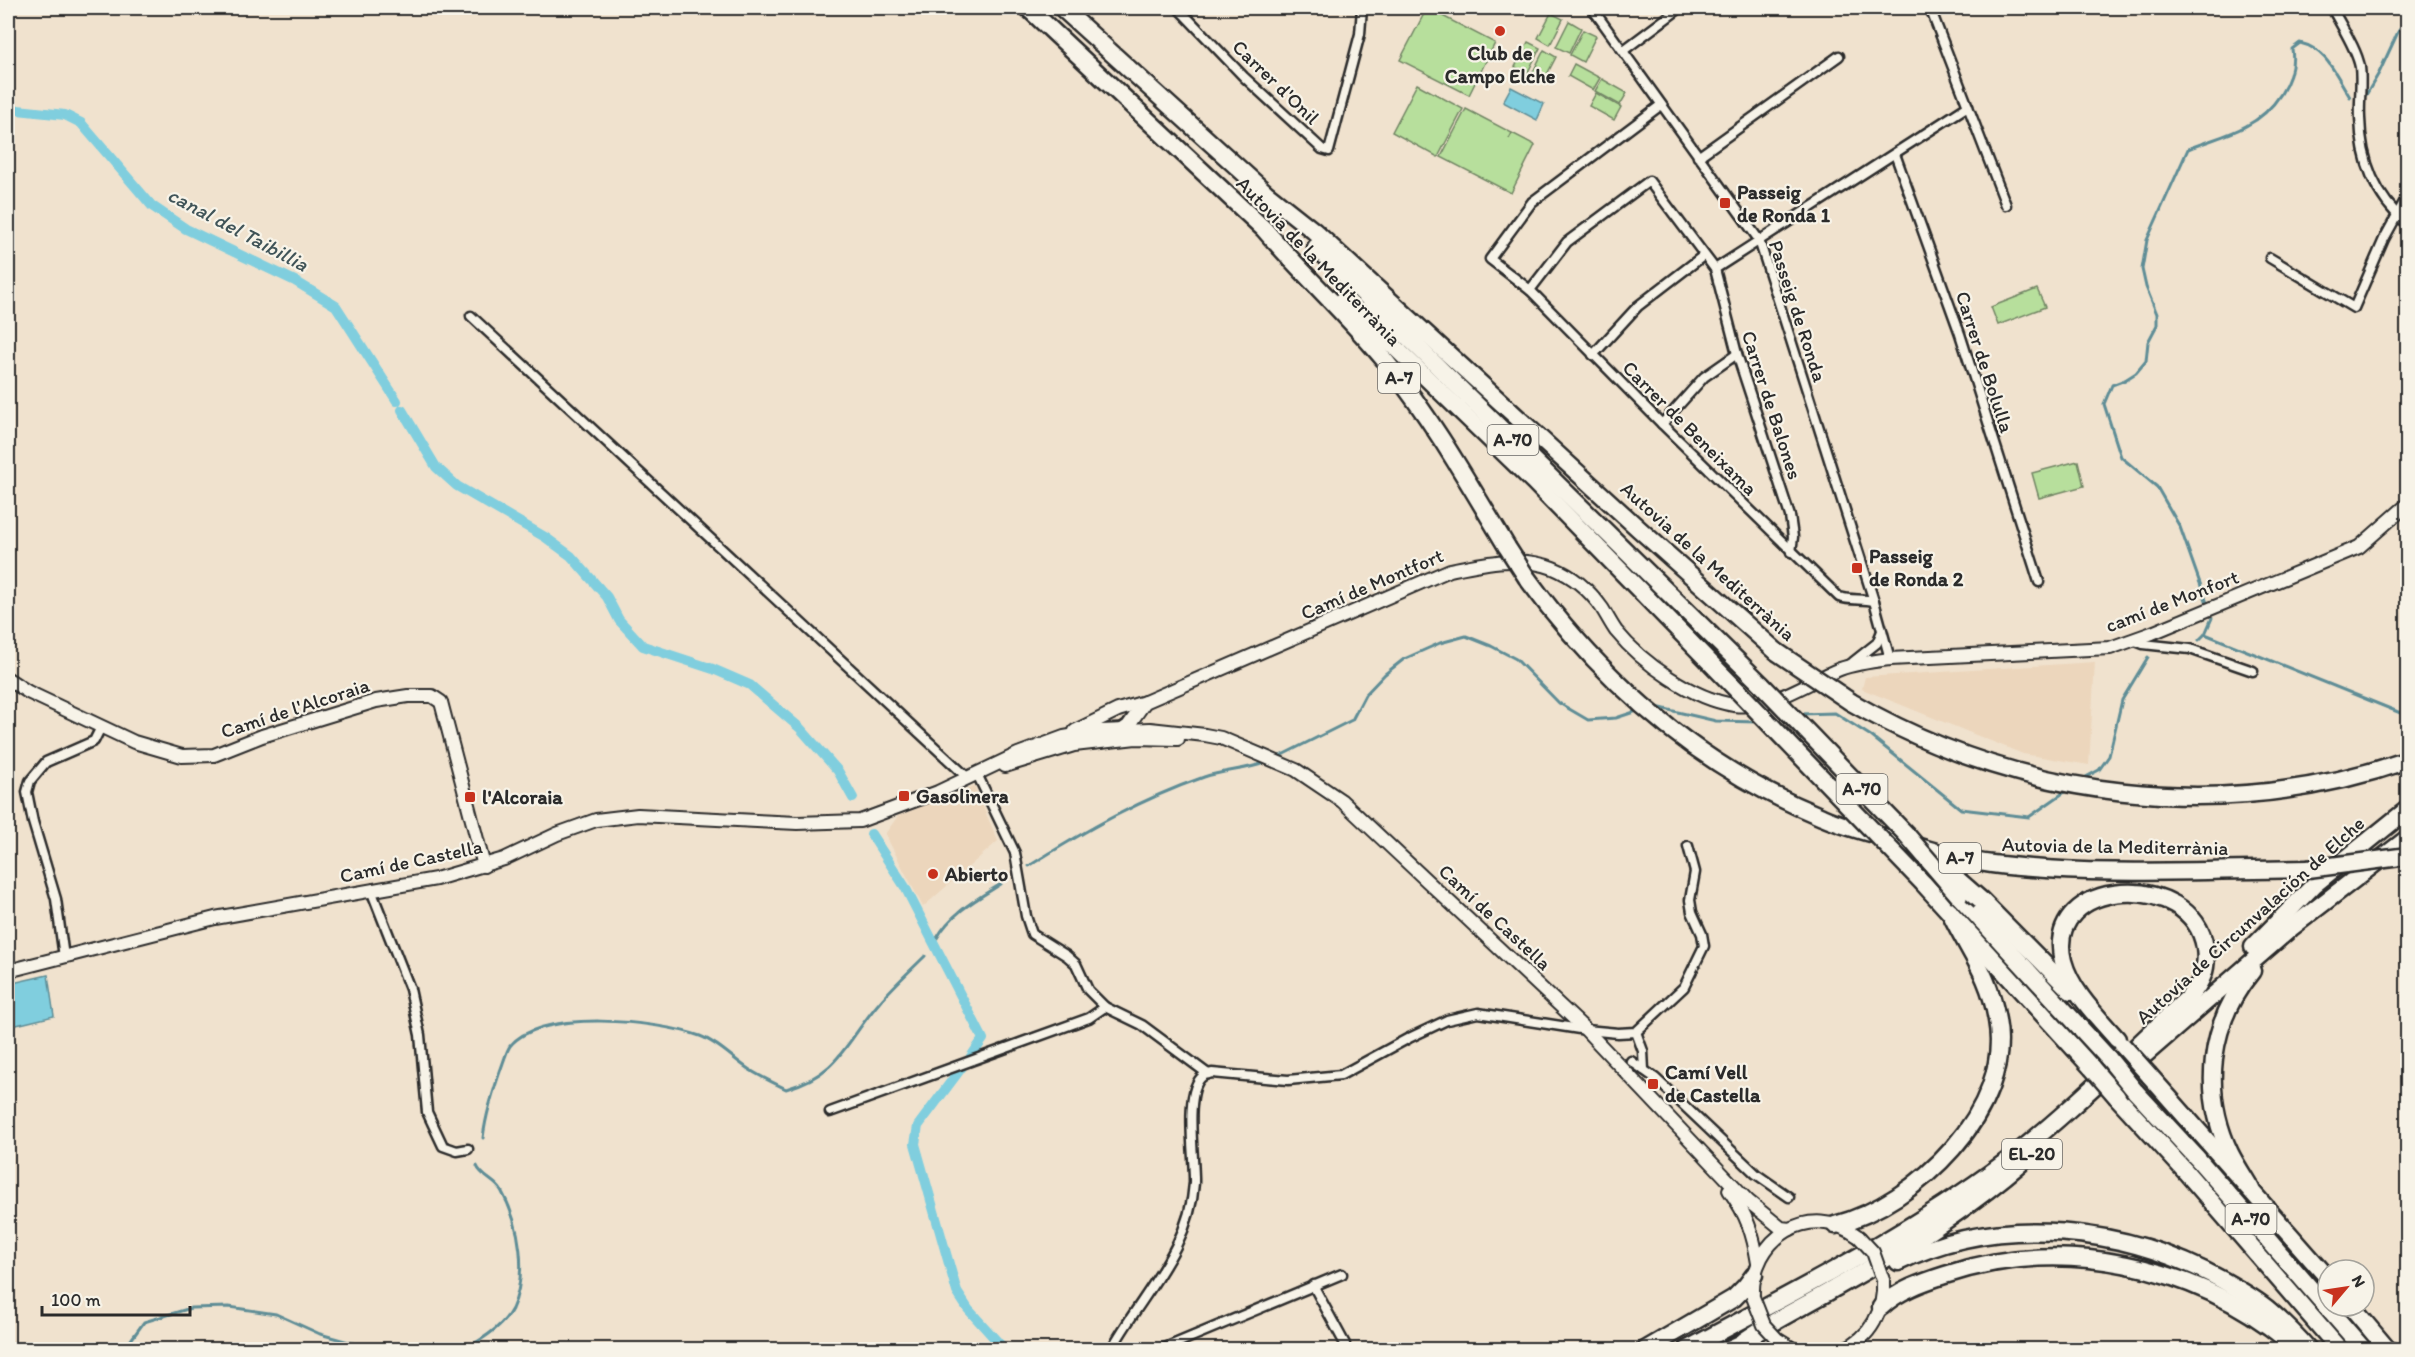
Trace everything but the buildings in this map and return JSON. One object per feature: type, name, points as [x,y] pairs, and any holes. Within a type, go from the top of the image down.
[{"type":"highway","name":"Autovia de la Mediterrània","points":[[1028,8],[1264,229],[1291,261],[1356,326],[1411,393],[1527,578],[1558,620],[1610,676],[1650,714],[1690,745],[1727,769],[1822,818],[1951,856],[1992,864],[2079,870],[2308,869],[2408,856]]},
{"type":"highway","name":"Autovia de la Mediterrània","points":[[1062,8],[1266,193],[1314,231],[1639,529],[1777,652],[1851,702],[1922,740],[2017,773],[2140,795],[2265,792],[2310,787],[2408,760]]},
{"type":"highway","name":"A-70","points":[[1266,193],[1310,242],[1762,685],[1905,834],[1959,896],[2117,1051],[2135,1091],[2220,1184],[2364,1350]]},
{"type":"highway","name":"A-70","points":[[1264,229],[1297,254],[1524,473],[1923,883],[2193,1181],[2340,1350]]},
{"type":"highway","name":"Autovía de Circunvalación de Elche","points":[[2117,1051],[2177,1017],[2268,933],[2315,885],[2408,809]]},
{"type":"highway","points":[[1905,834],[1981,900],[2117,1051],[2149,1075],[2316,1264]]},
{"type":"highway","name":"Autovía de Circunvalación de Elche","points":[[2291,928],[2408,838]]},
{"type":"highway","points":[[2113,893],[2148,894],[2178,906],[2190,915],[2200,928],[2207,959],[2205,973],[2189,997],[2117,1051],[2069,976],[2063,960],[2061,943],[2065,928],[2084,905],[2113,893]]},
{"type":"highway","points":[[1835,1225],[1869,1211],[1924,1175],[1968,1131],[1990,1091],[1996,1070],[1999,1045],[1994,1004],[1986,978],[1950,912]]},
{"type":"highway","points":[[2251,1189],[2230,1153],[2216,1111],[2212,1080],[2214,1047],[2230,1003],[2240,986],[2291,928]]},
{"type":"highway","name":"EL-20","points":[[1727,1350],[1761,1328],[1908,1246],[1957,1212],[2010,1172],[2291,928]]},
{"type":"highway","name":"EL-20","points":[[1686,1350],[1821,1277],[1950,1201],[2013,1156],[2117,1051]]},
{"type":"highway","points":[[1744,1341],[1872,1275],[1923,1252],[1946,1244],[1996,1234],[2053,1232],[2085,1234],[2127,1242],[2171,1256],[2198,1268],[2245,1293],[2270,1311],[2309,1350]]},
{"type":"highway","points":[[1881,1308],[1890,1299],[1912,1288],[1972,1267],[2005,1261],[2053,1258],[2102,1261],[2145,1269],[2197,1286],[2250,1314],[2298,1350]]},
{"type":"highway","points":[[1645,1350],[1734,1298],[1745,1287],[1756,1269]]},
{"type":"highway","points":[[2361,1318],[2388,1350]]},
{"type":"main road","name":"camí de Monfort","points":[[1890,659],[2110,648],[2359,547],[2408,504]]},
{"type":"main road","name":"Camí de Montfort","points":[[1062,743],[1118,710],[1145,702],[1450,570],[1500,561],[1529,562],[1554,568],[1582,585],[1634,651],[1662,674],[1684,686],[1735,705],[1760,704],[1842,668],[1890,659]]},
{"type":"main road","name":"Camí de l'Alcoraia","points":[[8,679],[28,692],[134,742],[182,756],[214,755],[262,736],[376,702],[408,696],[432,696],[441,702],[484,866]]},
{"type":"main road","points":[[1145,702],[1143,711],[1150,729]]},
{"type":"main road","points":[[1122,730],[1128,726],[1145,702]]},
{"type":"main road","points":[[1118,710],[1122,730]]},
{"type":"main road","name":"Camí de Castella","points":[[8,971],[215,918],[436,879],[504,859],[557,834],[596,820],[638,815],[797,823],[860,821],[903,807],[991,768],[1009,766],[1062,743],[1122,730],[1150,729],[1205,735],[1221,738],[1258,752],[1296,770],[1342,801],[1586,1030],[1703,1155],[1769,1220],[1781,1228],[1790,1229]]},
{"type":"main road","points":[[1122,730],[1129,733],[1163,735],[1177,739]]},
{"type":"main road","name":"Camí de Castella","points":[[1062,743],[1177,739],[1233,744]]},
{"type":"main road","name":"Camí de Castella","points":[[1703,1155],[1742,1208],[1751,1229],[1756,1269],[1753,1297],[1764,1325],[1777,1339],[1795,1350]]},
{"type":"main road","points":[[1756,1269],[1771,1243],[1790,1229],[1808,1223],[1835,1225],[1859,1237],[1873,1252],[1883,1280],[1881,1308],[1862,1343],[1842,1350]]},
{"type":"street","name":"Carrer d'Onil","points":[[1178,8],[1244,77],[1322,149],[1329,151],[1360,34],[1362,8]]},
{"type":"street","name":"Passeig de Ronda","points":[[1592,8],[1758,240],[1874,601],[1890,659]]},
{"type":"street","points":[[1624,50],[1680,8]]},
{"type":"street","points":[[1930,8],[2006,205]]},
{"type":"street","points":[[2332,8],[2360,65],[2360,118],[2362,146],[2366,162],[2378,192],[2408,225]]},
{"type":"street","points":[[1698,157],[1839,56]]},
{"type":"street","name":"Carrer de Beneixama","points":[[1661,105],[1532,202],[1490,259],[1530,290],[1662,424],[1839,597],[1849,600],[1862,598],[1874,601]]},
{"type":"street","points":[[1715,269],[1968,106]]},
{"type":"street","name":"Carrer de Bolulla","points":[[1895,154],[1960,334],[2039,582]]},
{"type":"street","name":"Carrer de Balones","points":[[1530,290],[1567,242],[1649,181],[1703,256],[1715,269],[1737,354],[1790,516],[1793,537],[1791,552]]},
{"type":"street","points":[[2270,258],[2354,308],[2396,214],[2408,195]]},
{"type":"street","points":[[1593,355],[1638,306],[1703,256]]},
{"type":"street","points":[[471,316],[972,776],[1015,853],[1026,916],[1032,934],[1068,956],[1076,964],[1088,990],[1105,1007],[1142,1025],[1208,1074]]},
{"type":"street","points":[[1662,424],[1704,377],[1737,354]]},
{"type":"street","points":[[1842,668],[1861,658],[1877,644],[1882,630]]},
{"type":"street","points":[[2133,640],[2143,644],[2190,649],[2253,671]]},
{"type":"street","points":[[64,957],[56,899],[33,822],[27,792],[30,781],[46,762],[94,741],[101,727]]},
{"type":"street","points":[[1111,1350],[1161,1274],[1189,1217],[1194,1183],[1191,1124],[1195,1087],[1203,1076],[1208,1074],[1288,1080],[1341,1075],[1447,1020],[1478,1013],[1586,1030],[1636,1032],[1684,987],[1704,945],[1690,900],[1695,872],[1688,846]]},
{"type":"street","points":[[371,890],[410,989],[420,1035],[427,1112],[443,1146],[457,1151],[468,1149]]},
{"type":"street","points":[[830,1112],[1079,1022],[1105,1007]]},
{"type":"street","points":[[1636,1032],[1643,1051],[1644,1070]]},
{"type":"street","points":[[1631,1061],[1656,1078],[1730,1151],[1789,1197]]},
{"type":"street","points":[[1160,1350],[1342,1274]]},
{"type":"street","points":[[1313,1286],[1345,1344]]},
{"type":"shaded area","points":[[2095,662],[2089,765],[2023,754],[1862,689],[1865,677]]},
{"type":"shaded area","name":"Abierto","points":[[974,786],[998,841],[923,907],[885,834],[898,816]]},
{"type":"green space","points":[[1427,8],[1495,43],[1469,95],[1400,60]]},
{"type":"green space","points":[[1551,13],[1563,19],[1550,45],[1538,38]]},
{"type":"green space","points":[[1569,21],[1581,28],[1569,53],[1556,47]]},
{"type":"green space","points":[[1583,30],[1596,36],[1583,62],[1570,55]]},
{"type":"green space","points":[[1528,42],[1540,48],[1527,74],[1515,67]]},
{"type":"green space","points":[[1544,50],[1556,57],[1543,82],[1531,76]]},
{"type":"green space","points":[[1574,64],[1600,78],[1593,90],[1568,76]]},
{"type":"green space","points":[[1602,79],[1627,93],[1620,105],[1595,91]]},
{"type":"green space","points":[[1417,84],[1463,109],[1438,157],[1392,132]]},
{"type":"green space","points":[[1596,93],[1621,107],[1614,120],[1589,106]]},
{"type":"green space","points":[[1466,109],[1535,145],[1511,193],[1441,157]]},
{"type":"green space","points":[[2037,289],[2045,307],[1998,325],[1991,307]]},
{"type":"green space","points":[[2078,461],[2084,486],[2039,498],[2032,473]]},
{"type":"water","points":[[1511,87],[1544,104],[1537,120],[1503,102]]},
{"type":"water","points":[[48,975],[54,1016],[8,1027],[8,984]]},
{"type":"waterway","points":[[2366,95],[2408,17]]},
{"type":"waterway","points":[[2207,603],[2180,527],[2157,487],[2121,457],[2104,404],[2112,385],[2136,373],[2146,361],[2148,342],[2157,325],[2157,314],[2146,287],[2142,269],[2147,240],[2188,149],[2239,130],[2256,120],[2274,104],[2291,72],[2292,49],[2300,43],[2309,46],[2324,57],[2350,97]]},
{"type":"waterway","name":"canal del Taibillia","points":[[8,109],[65,115],[81,123],[152,206],[186,229],[295,281],[336,306],[397,401]]},
{"type":"waterway","name":"canal del Taibillia","points":[[402,410],[436,467],[457,486],[545,537],[571,556],[607,597],[619,620],[643,646],[713,669],[750,685],[800,728],[838,771],[853,798]]},
{"type":"waterway","points":[[2205,634],[2212,618]]},
{"type":"waterway","points":[[2199,640],[2205,634],[2408,716]]},
{"type":"waterway","points":[[1278,757],[1352,720],[1365,695],[1385,674],[1404,659],[1440,643],[1466,636],[1516,659],[1559,703],[1588,720],[1616,718],[1640,710]]},
{"type":"waterway","points":[[2084,778],[2099,770],[2109,756],[2122,700],[2148,657]]},
{"type":"waterway","points":[[1652,706],[1716,721],[1758,722]]},
{"type":"waterway","points":[[1800,714],[1835,713],[1871,736],[1961,809],[2029,817],[2069,789]]},
{"type":"waterway","points":[[1029,866],[1093,828],[1158,795],[1204,777],[1267,762]]},
{"type":"waterway","name":"canal del Taibillia","points":[[871,834],[905,887],[983,1039],[968,1061]]},
{"type":"waterway","points":[[937,938],[957,914],[1001,884]]},
{"type":"waterway","points":[[483,1138],[496,1082],[507,1052],[510,1046],[525,1034],[547,1026],[601,1021],[657,1026],[681,1031],[707,1039],[750,1070],[786,1089],[819,1075],[830,1065],[884,997],[925,956]]},
{"type":"waterway","name":"canal del Taibillia","points":[[962,1067],[918,1126],[915,1144],[957,1292],[968,1309],[1005,1350]]},
{"type":"waterway","points":[[463,1350],[491,1333],[508,1316],[520,1281],[520,1250],[508,1205],[500,1188],[477,1166]]},
{"type":"waterway","points":[[127,1350],[128,1344],[144,1322],[191,1308],[229,1307],[276,1314],[320,1334],[377,1350]]},
{"type":"place","name":"Club de Campo Elche","points":[[1500,31]]},
{"type":"place","name":"Passeig de Ronda 1","points":[[1725,203]]},
{"type":"place","name":"Passeig de Ronda 2","points":[[1857,568]]},
{"type":"place","name":"Gasolinera","points":[[904,796]]},
{"type":"place","name":"l'Alcoraia","points":[[470,797]]},
{"type":"place","name":"Abierto","points":[[933,874]]},
{"type":"place","name":"Camí Vell de Castella","points":[[1653,1084]]}]
